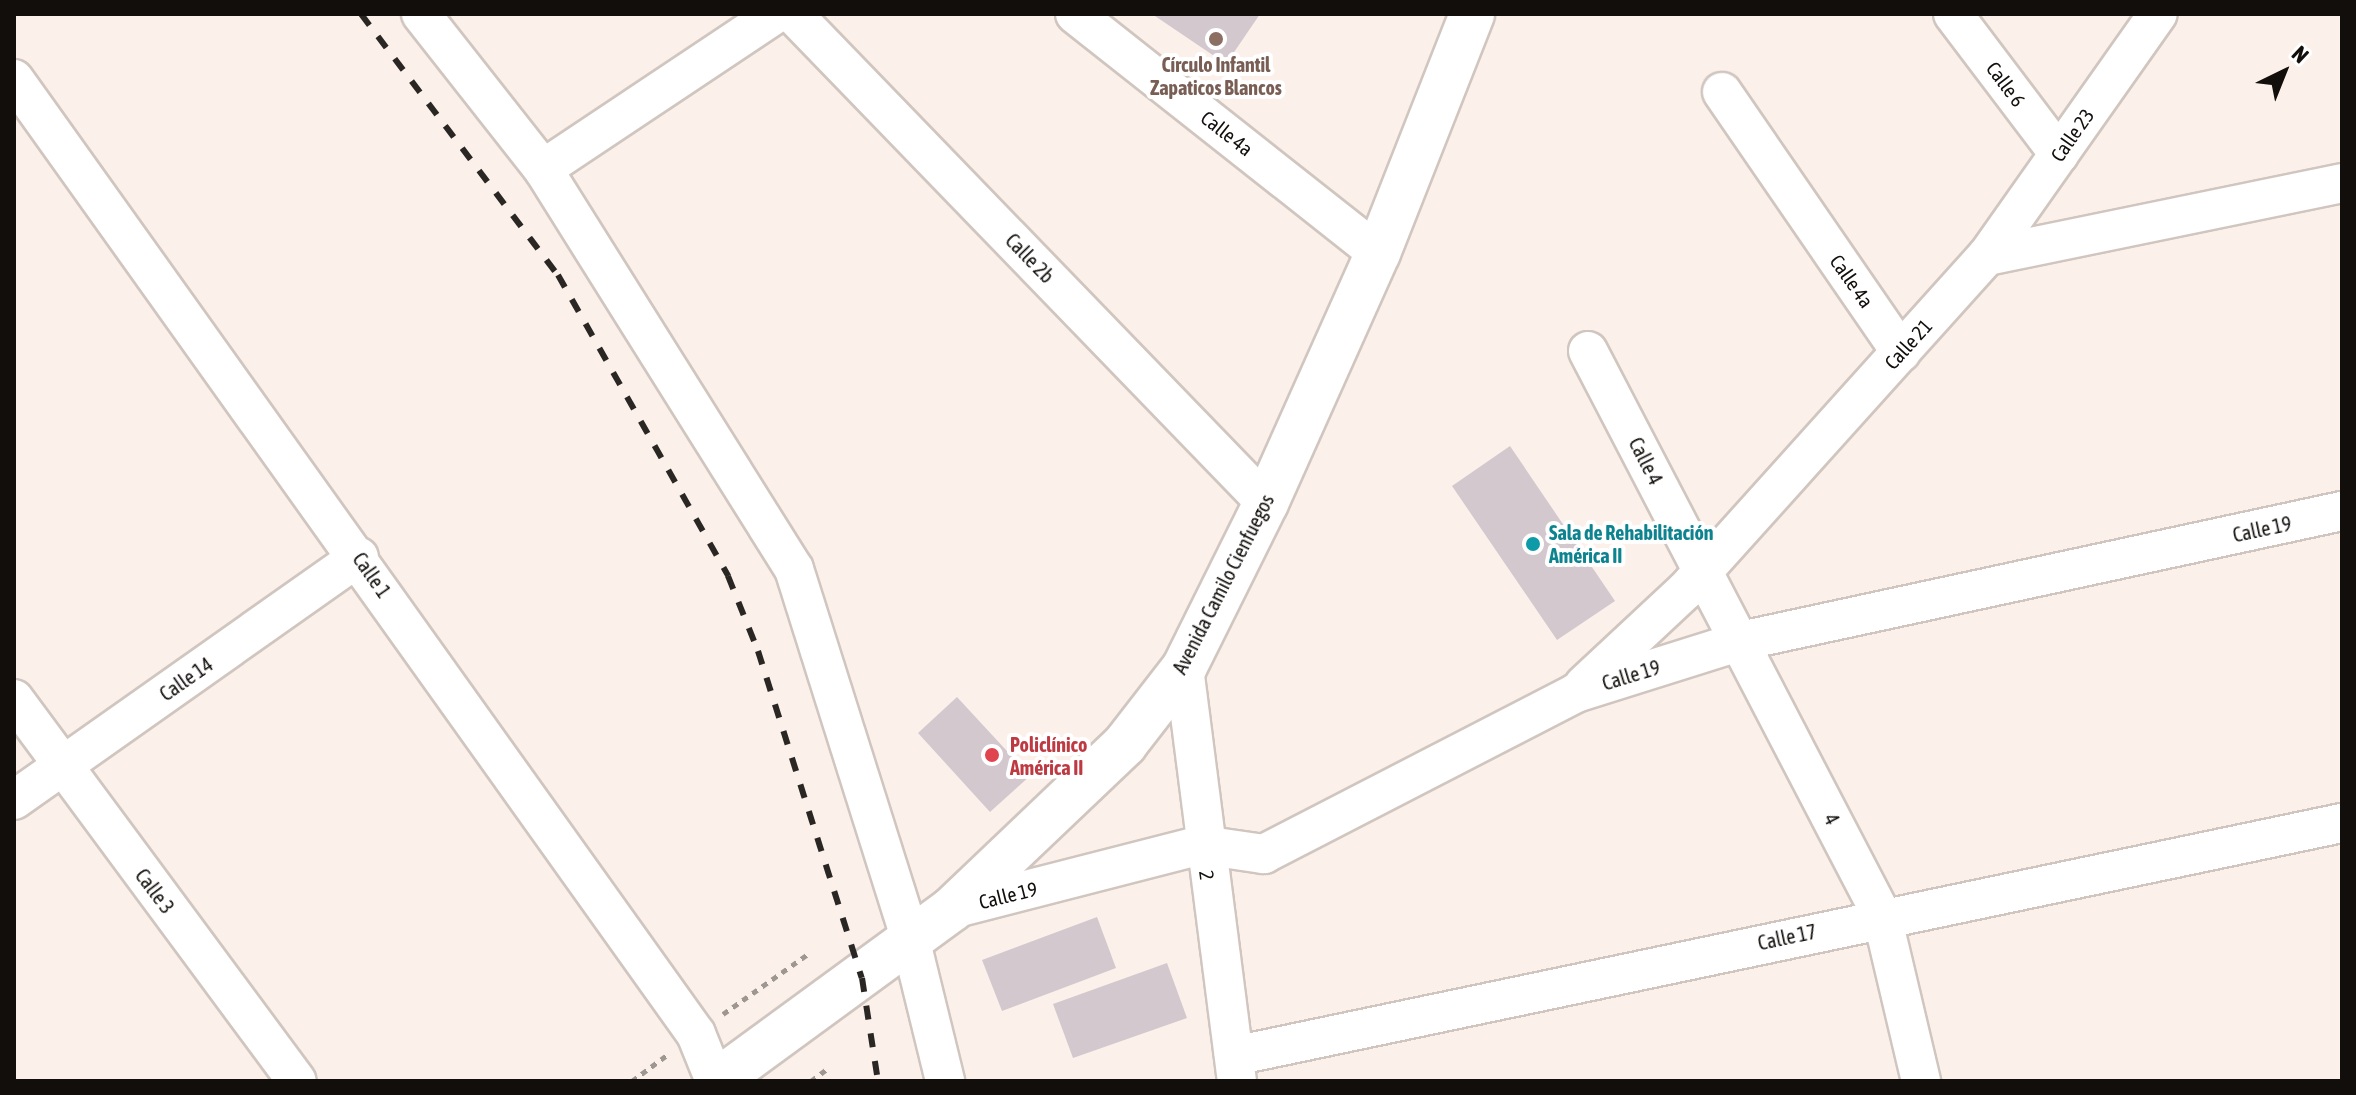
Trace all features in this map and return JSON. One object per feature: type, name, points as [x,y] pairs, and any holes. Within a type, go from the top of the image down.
[{"type":"street","points":[[421,14],[543,169],[794,569],[910,938],[945,1081]]},
{"type":"street","points":[[543,169],[775,14]]},
{"type":"street","name":"Calle 2b","points":[[793,14],[1266,503]]},
{"type":"street","name":"Calle 4a","points":[[1075,14],[1378,253]]},
{"type":"street","name":"Avenida Camilo Cienfuegos","points":[[716,1081],[952,909],[1125,744],[1184,668],[1266,503],[1378,253],[1472,14]]},
{"type":"street","name":"Calle 6","points":[[1953,14],[2059,154]]},
{"type":"street","name":"Calle 23","points":[[1987,256],[2158,14]]},
{"type":"street","name":"Calle 1","points":[[14,79],[359,557],[696,1034],[716,1081]]},
{"type":"street","name":"Calle 4a","points":[[1722,92],[1901,352]]},
{"type":"street","points":[[1987,256],[2342,183]]},
{"type":"street","name":"Calle 21","points":[[1576,693],[1703,572],[1987,256]]},
{"type":"street","name":"Calle 4","points":[[1588,351],[1703,572]]},
{"type":"street","name":"Calle 19","points":[[952,909],[1202,845],[1264,854],[1576,693],[1741,641],[2342,511]]},
{"type":"street","name":"Calle 14","points":[[14,800],[359,557]]},
{"type":"street","name":"4","points":[[1703,572],[1882,916],[1921,1081]]},
{"type":"street","name":"2","points":[[1184,668],[1202,845],[1235,1069]]},
{"type":"street","name":"Calle 3","points":[[14,699],[297,1081]]},
{"type":"street","name":"Calle 17","points":[[1235,1069],[1882,916],[2342,823]]},
{"type":"path","points":[[811,1081],[827,1069]]},
{"type":"building","name":"Círculo Infantil Zapaticos Blancos","points":[[1152,14],[1260,14],[1226,64]]},
{"type":"building","name":"Sala de Rehabilitación América II","points":[[1510,446],[1615,601],[1557,640],[1452,486]]},
{"type":"building","points":[[957,697],[1030,776],[990,812],[918,733]]},
{"type":"building","points":[[1097,917],[1116,968],[1002,1011],[982,960]]},
{"type":"building","points":[[1167,963],[1187,1018],[1073,1058],[1053,1004]]},
{"type":"railway","points":[[361,14],[558,275],[728,576],[758,651],[862,978],[878,1081]]},
{"type":"place","name":"Círculo Infantil Zapaticos Blancos","points":[[1216,39]]},
{"type":"place","name":"Sala de Rehabilitación América II","points":[[1533,544]]},
{"type":"place","name":"Policlínico América II","points":[[992,755]]}]
